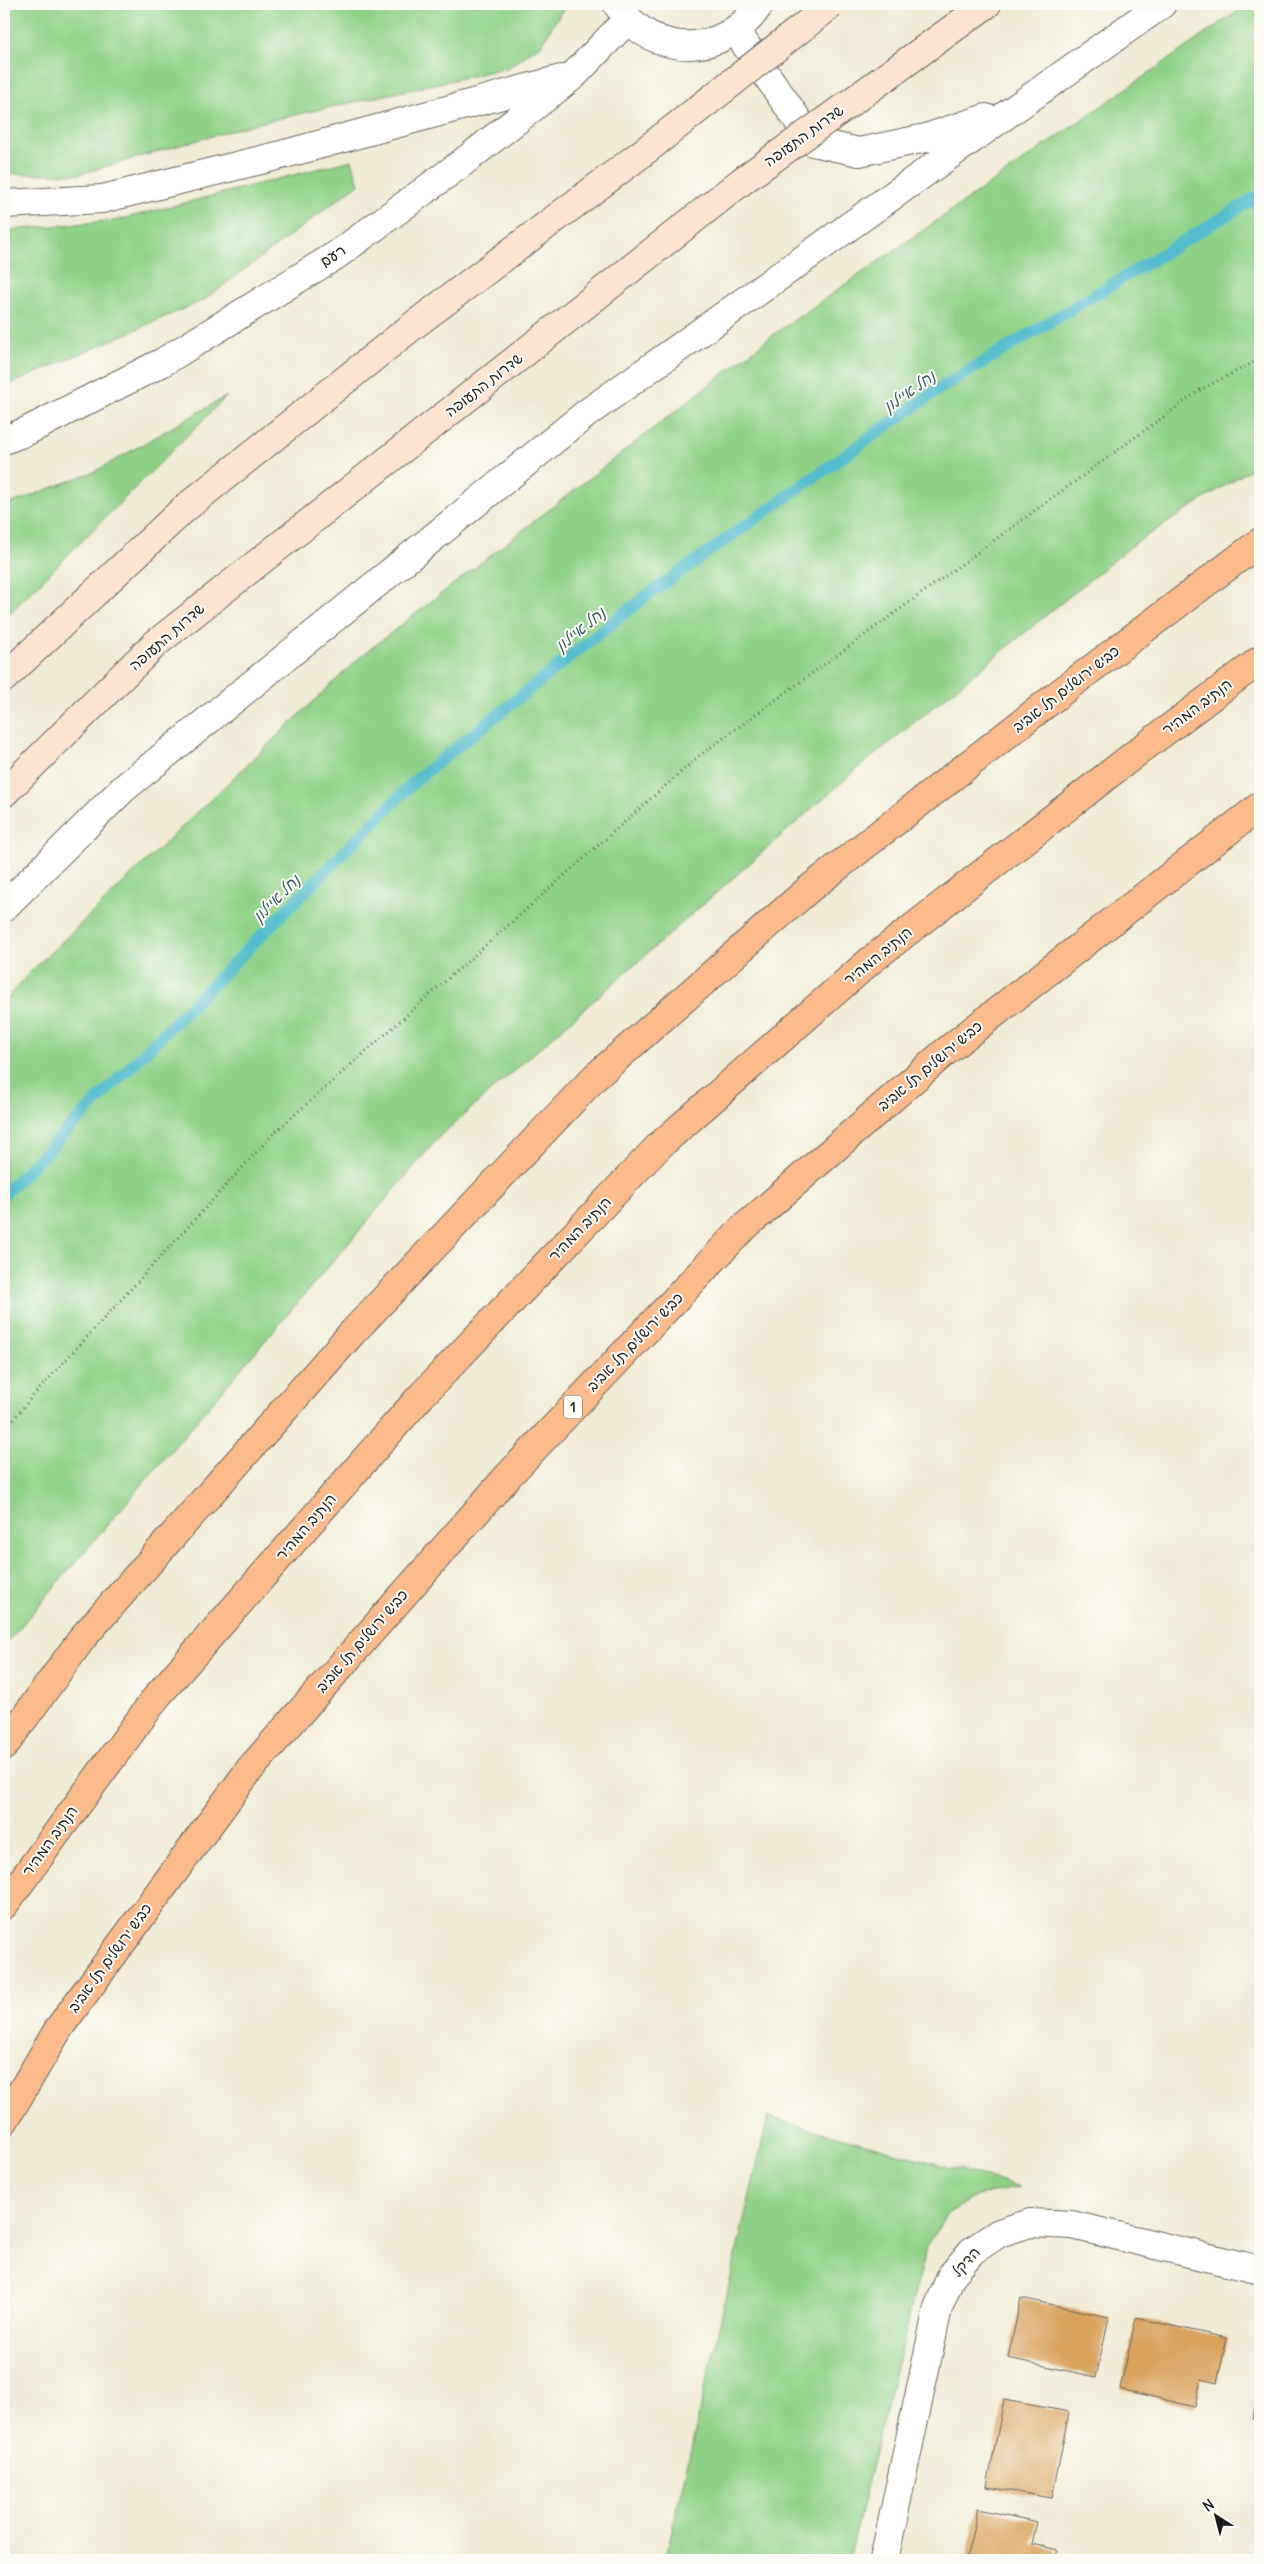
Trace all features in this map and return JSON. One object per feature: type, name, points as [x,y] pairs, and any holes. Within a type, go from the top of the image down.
[{"type":"highway","name":"כביש ירושלים תל אביב","points":[[4,1746],[84,1636],[338,1348],[594,1078],[809,889],[1078,679],[1260,542]]},
{"type":"highway","name":"הנתיב המהיר","points":[[4,1904],[158,1695],[421,1396],[659,1146],[870,961],[1135,754],[1260,660]]},
{"type":"highway","name":"כביש ירושלים תל אביב","points":[[4,2122],[59,2028],[250,1769],[508,1476],[727,1245],[945,1052],[1260,806]]},
{"type":"main road","points":[[4,678],[184,509],[414,325],[641,154],[832,4]]},
{"type":"main road","name":"שדרות התעופה","points":[[4,793],[155,644],[742,181],[987,4]]},
{"type":"street","points":[[622,11],[641,31],[657,39],[684,45],[704,44],[721,39],[736,31],[752,17],[760,4]]},
{"type":"street","points":[[4,907],[124,789],[587,413],[1162,4]]},
{"type":"street","name":"רעם","points":[[4,440],[25,432],[163,362],[338,254],[462,163],[572,76],[622,11]]},
{"type":"street","points":[[736,31],[813,142],[859,152],[926,138],[1011,110]]},
{"type":"street","points":[[4,204],[102,199],[281,154],[572,76]]},
{"type":"street","name":"הדקל","points":[[884,2560],[938,2308],[951,2276],[972,2251],[999,2233],[1030,2223],[1072,2224],[1260,2270]]},
{"type":"path","points":[[4,1431],[31,1398],[274,1133],[700,756],[1200,390],[1260,359]]},
{"type":"green space","points":[[4,4],[566,4],[541,45],[507,68],[250,125],[80,174],[4,174]]},
{"type":"green space","points":[[1248,4],[1260,4],[1260,463],[1134,544],[857,769],[441,1135],[4,1646],[4,1002],[28,974],[360,657],[777,332]]},
{"type":"green space","points":[[352,160],[359,184],[204,300],[4,387],[4,228],[11,230],[118,220]]},
{"type":"green space","points":[[227,396],[4,619],[4,506],[96,471]]},
{"type":"green space","points":[[768,2117],[1020,2187],[977,2196],[947,2214],[926,2248],[848,2560],[665,2560]]},
{"type":"building","points":[[1021,2298],[1109,2317],[1096,2377],[1008,2358]]},
{"type":"building","points":[[1136,2318],[1227,2338],[1217,2383],[1201,2379],[1195,2407],[1120,2389]]},
{"type":"building","points":[[1260,2389],[1260,2420],[1253,2418]]},
{"type":"building","points":[[1004,2400],[1069,2412],[1052,2498],[987,2487]]},
{"type":"building","points":[[978,2509],[1037,2522],[1032,2544],[1057,2550],[1055,2560],[966,2560]]},
{"type":"waterway","name":"נחל איילון","points":[[4,1194],[416,780],[646,596],[939,389],[1260,195]]}]
